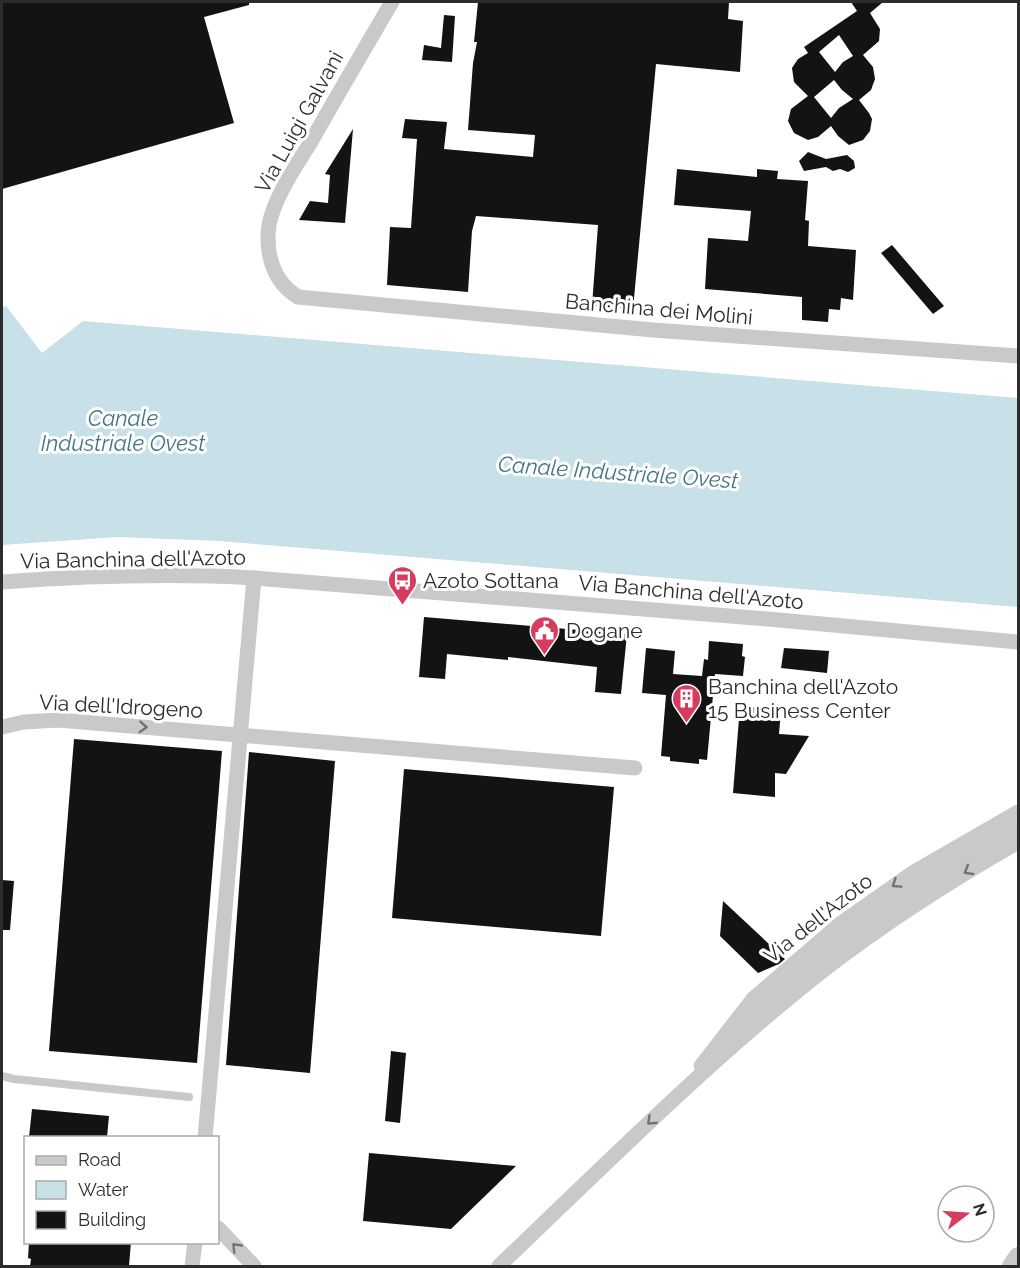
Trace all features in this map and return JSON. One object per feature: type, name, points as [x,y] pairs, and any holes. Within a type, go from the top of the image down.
[{"type":"street","name":"Via Luigi Galvani","points":[[298,297],[283,285],[273,269],[268,246],[272,214],[301,159],[392,2]]},
{"type":"street","name":"Banchina dei Molini","points":[[298,297],[653,330],[1018,356]]},
{"type":"street","name":"Via Banchina dell'Azoto","points":[[2,582],[82,576],[200,575],[254,578],[756,618],[1018,642]]},
{"type":"street","points":[[205,1136],[254,578]]},
{"type":"street","name":"Via dell'Idrogeno","points":[[2,727],[24,722],[58,720],[634,768]]},
{"type":"street","name":"Via dell'Azoto","points":[[678,1096],[753,999],[840,924],[914,872],[1018,812]]},
{"type":"street","name":"Via dell'Azoto","points":[[678,1096],[767,1001],[846,937],[919,885],[1018,829]]},
{"type":"street","name":"Via dell'Azoto","points":[[499,1266],[678,1096],[783,1003],[854,947],[932,893],[1018,842]]},
{"type":"street","points":[[219,1229],[254,1266]]},
{"type":"street","points":[[192,1266],[195,1244]]},
{"type":"street","points":[[1011,1266],[1018,1256]]},
{"type":"lane","points":[[2,1076],[189,1097]]},
{"type":"water","name":"Canale Industriale Ovest","points":[[6,306],[42,353],[83,321],[1018,398],[1018,607],[219,541],[118,537],[2,545],[2,308]]},
{"type":"building","points":[[2,2],[249,2],[249,5],[204,17],[234,123],[2,189]]},
{"type":"building","points":[[478,2],[729,2],[728,19],[743,21],[740,72],[656,64],[633,309],[592,306],[598,225],[476,216],[472,231],[468,292],[387,285],[390,227],[411,228],[417,139],[402,138],[405,119],[447,122],[444,149],[533,157],[535,135],[468,130],[473,63],[477,42],[474,42]]},
{"type":"building","points":[[851,2],[883,2],[870,13],[880,29],[879,41],[863,55],[873,67],[875,79],[871,90],[859,100],[872,119],[870,131],[863,140],[849,145],[831,126],[818,137],[808,140],[794,133],[788,121],[791,109],[808,96],[794,82],[792,68],[798,59],[808,53],[804,47],[857,11]],"holes":[[[839,35],[853,56],[843,62],[835,72],[819,52]],[[834,80],[853,99],[839,108],[831,118],[814,97]]]},
{"type":"building","points":[[444,15],[455,16],[452,62],[422,60],[424,45],[441,48]]},
{"type":"building","points":[[353,129],[345,223],[299,220],[310,201],[328,203],[330,175],[325,174]]},
{"type":"building","points":[[808,152],[826,159],[847,155],[854,161],[855,168],[848,172],[840,169],[833,171],[826,167],[804,171],[799,161]]},
{"type":"building","points":[[677,169],[757,177],[757,169],[778,171],[777,179],[808,181],[805,220],[809,221],[808,246],[856,250],[853,300],[841,298],[840,310],[829,309],[828,322],[802,320],[802,297],[705,289],[708,238],[748,241],[751,211],[674,205]]},
{"type":"building","points":[[892,245],[944,306],[933,314],[881,253]]},
{"type":"building","name":"Dogane","points":[[424,617],[627,634],[621,694],[595,692],[597,667],[508,657],[508,660],[447,654],[445,679],[419,677]]},
{"type":"building","name":"Banchina dell'Azoto 15 Business Center","points":[[709,641],[743,644],[742,656],[745,657],[743,676],[715,674],[707,760],[699,759],[699,764],[670,761],[670,757],[661,756],[666,695],[642,693],[646,648],[675,651],[673,674],[702,676],[704,659],[708,660]]},
{"type":"building","points":[[784,648],[829,651],[827,673],[781,668]]},
{"type":"building","points":[[740,706],[781,710],[779,734],[809,736],[786,774],[775,773],[775,797],[733,793]]},
{"type":"building","points":[[74,739],[222,751],[197,1063],[49,1051]]},
{"type":"building","points":[[249,752],[335,761],[310,1073],[226,1065]]},
{"type":"building","points":[[404,769],[614,787],[601,936],[392,918]]},
{"type":"building","points":[[2,880],[14,881],[10,930],[2,930]]},
{"type":"building","points":[[723,901],[785,959],[758,973],[720,936]]},
{"type":"building","points":[[391,1051],[406,1053],[400,1123],[385,1121]]},
{"type":"building","points":[[32,1109],[109,1116],[107,1136],[29,1136]]},
{"type":"building","points":[[369,1153],[516,1166],[451,1229],[363,1221]]},
{"type":"building","points":[[29,1244],[131,1244],[129,1266],[30,1266],[31,1259],[28,1258]]},
{"type":"place","name":"Azoto Sottana","points":[[402,606]]},
{"type":"place","name":"Dogane","points":[[545,656]]},
{"type":"place","name":"Banchina dell'Azoto 15 Business Center","points":[[687,724]]}]
